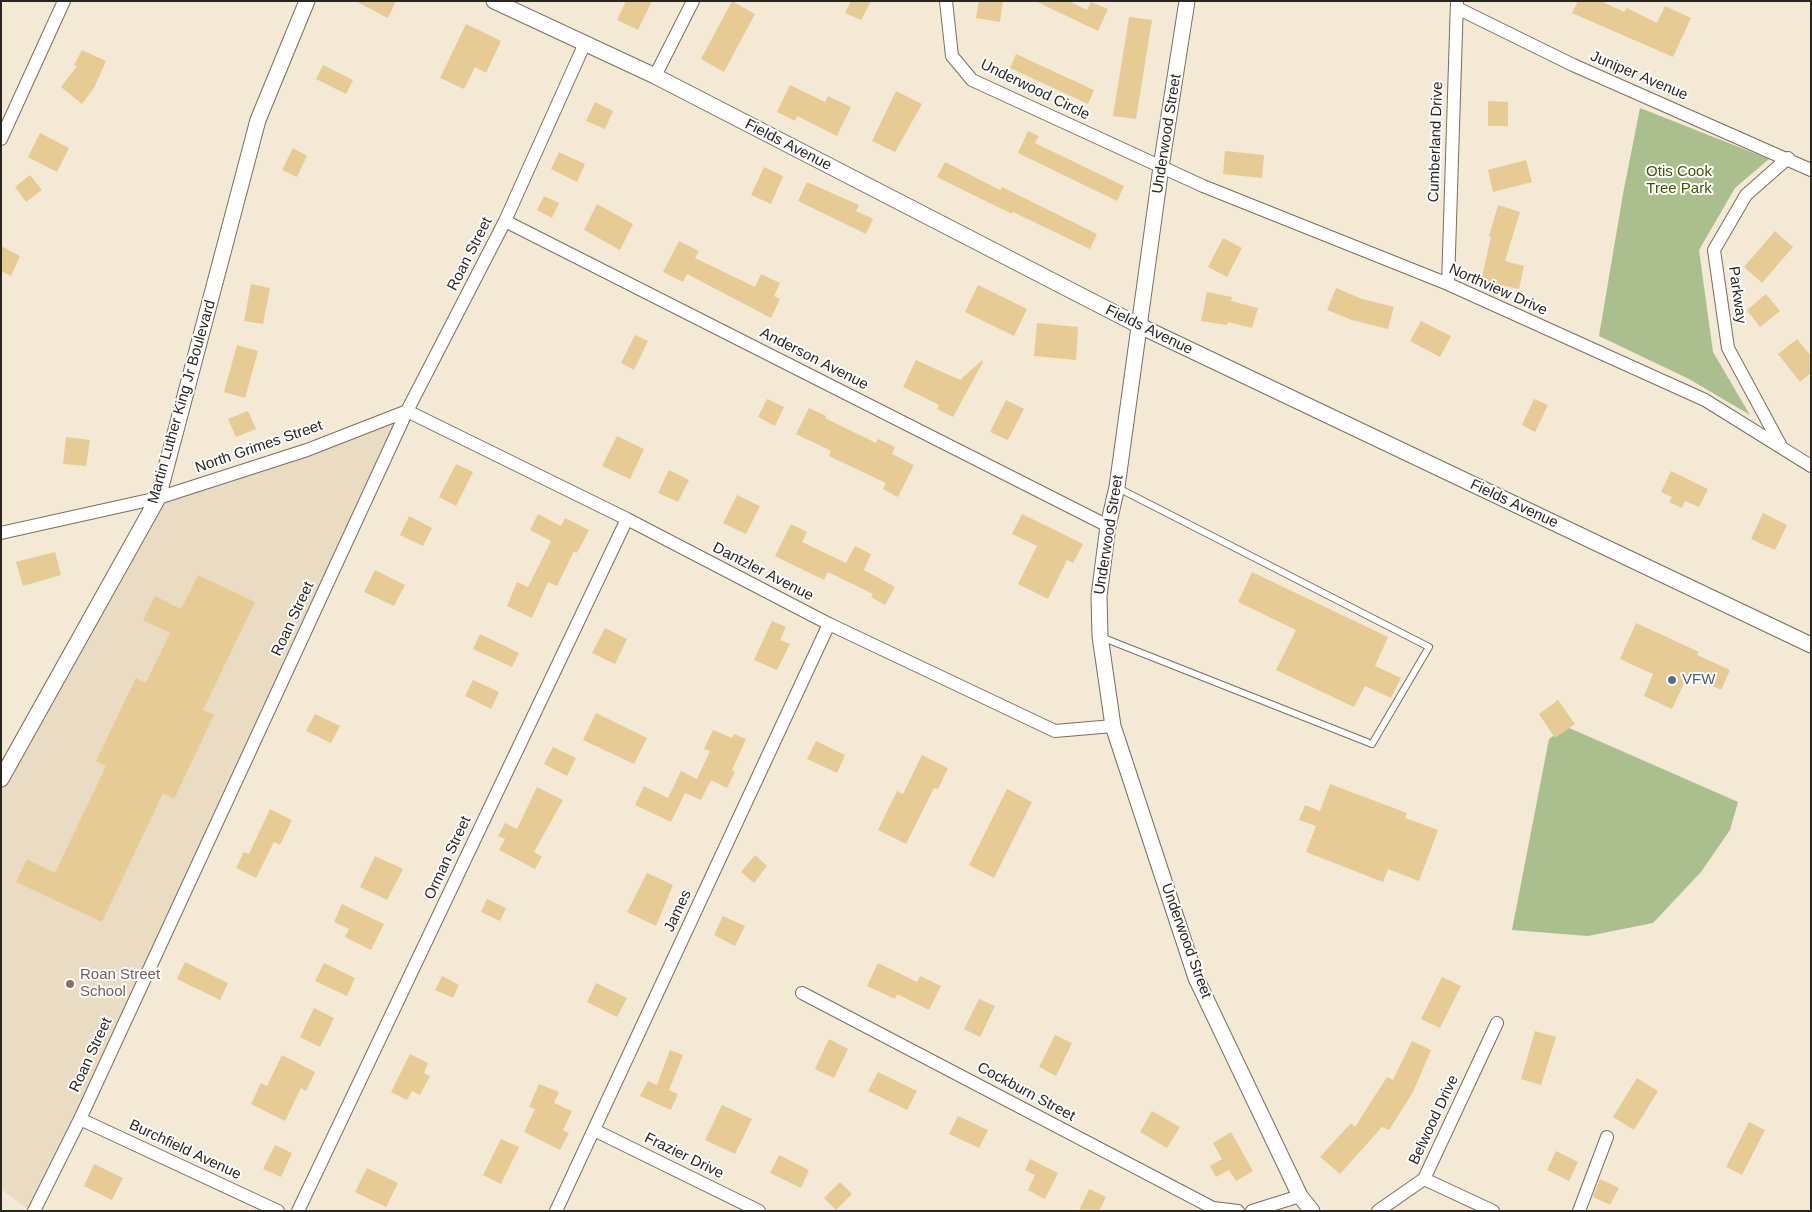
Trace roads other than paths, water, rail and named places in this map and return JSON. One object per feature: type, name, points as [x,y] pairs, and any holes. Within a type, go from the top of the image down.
[{"type":"street","points":[[1,139],[64,1]]},
{"type":"street","name":"Martin Luther King Jr Boulevard","points":[[1,779],[158,498],[258,120],[307,1]]},
{"type":"street","name":"Fields Avenue","points":[[494,1],[655,76],[1140,326],[1811,645]]},
{"type":"street","points":[[655,76],[693,1]]},
{"type":"street","name":"Underwood Circle","points":[[946,1],[952,56],[972,80],[1161,167]]},
{"type":"street","name":"Underwood Street","points":[[1187,1],[1161,167],[1117,487],[1108,526],[1099,596],[1100,636],[1113,726],[1196,978],[1300,1196],[1312,1211]]},
{"type":"street","name":"Juniper Avenue","points":[[1457,4],[1573,65],[1788,158],[1811,170]]},
{"type":"street","name":"Cumberland Drive","points":[[1448,284],[1457,4]]},
{"type":"street","name":"Roan Street","points":[[34,1211],[80,1119],[407,410],[505,221],[585,43]]},
{"type":"street","name":"Parkway","points":[[1783,450],[1728,348],[1714,250],[1746,195],[1788,158]]},
{"type":"street","name":"Northview Drive","points":[[1161,167],[1203,186],[1448,284],[1704,400],[1811,466]]},
{"type":"street","name":"Anderson Avenue","points":[[505,221],[1108,526]]},
{"type":"street","name":"North Grimes Street","points":[[1,533],[158,498],[307,450],[407,410]]},
{"type":"street","name":"Dantzler Avenue","points":[[407,410],[627,519],[829,624],[1055,731],[1113,726]]},
{"type":"street","name":"Orman Street","points":[[298,1211],[627,519]]},
{"type":"street","name":"James","points":[[556,1211],[829,624]]},
{"type":"street","name":"Cockburn Street","points":[[802,993],[1213,1208],[1238,1211]]},
{"type":"street","name":"Belwood Drive","points":[[1378,1211],[1424,1179],[1496,1023]]},
{"type":"street","name":"Burchfield Avenue","points":[[80,1119],[278,1211]]},
{"type":"street","name":"Frazier Drive","points":[[594,1130],[759,1211]]},
{"type":"street","points":[[1579,1211],[1607,1136]]},
{"type":"street","points":[[1424,1179],[1493,1211]]},
{"type":"street","points":[[1252,1211],[1300,1196]]},
{"type":"lane","points":[[1100,636],[1372,744],[1429,647],[1117,487]]},
{"type":"place","name":"VFW","points":[[1672,680]]},
{"type":"place","name":"Roan Street School","points":[[70,984]]},
{"type":"park label","name":"Otis Cook Tree Park","points":[[1679,180]]}]
